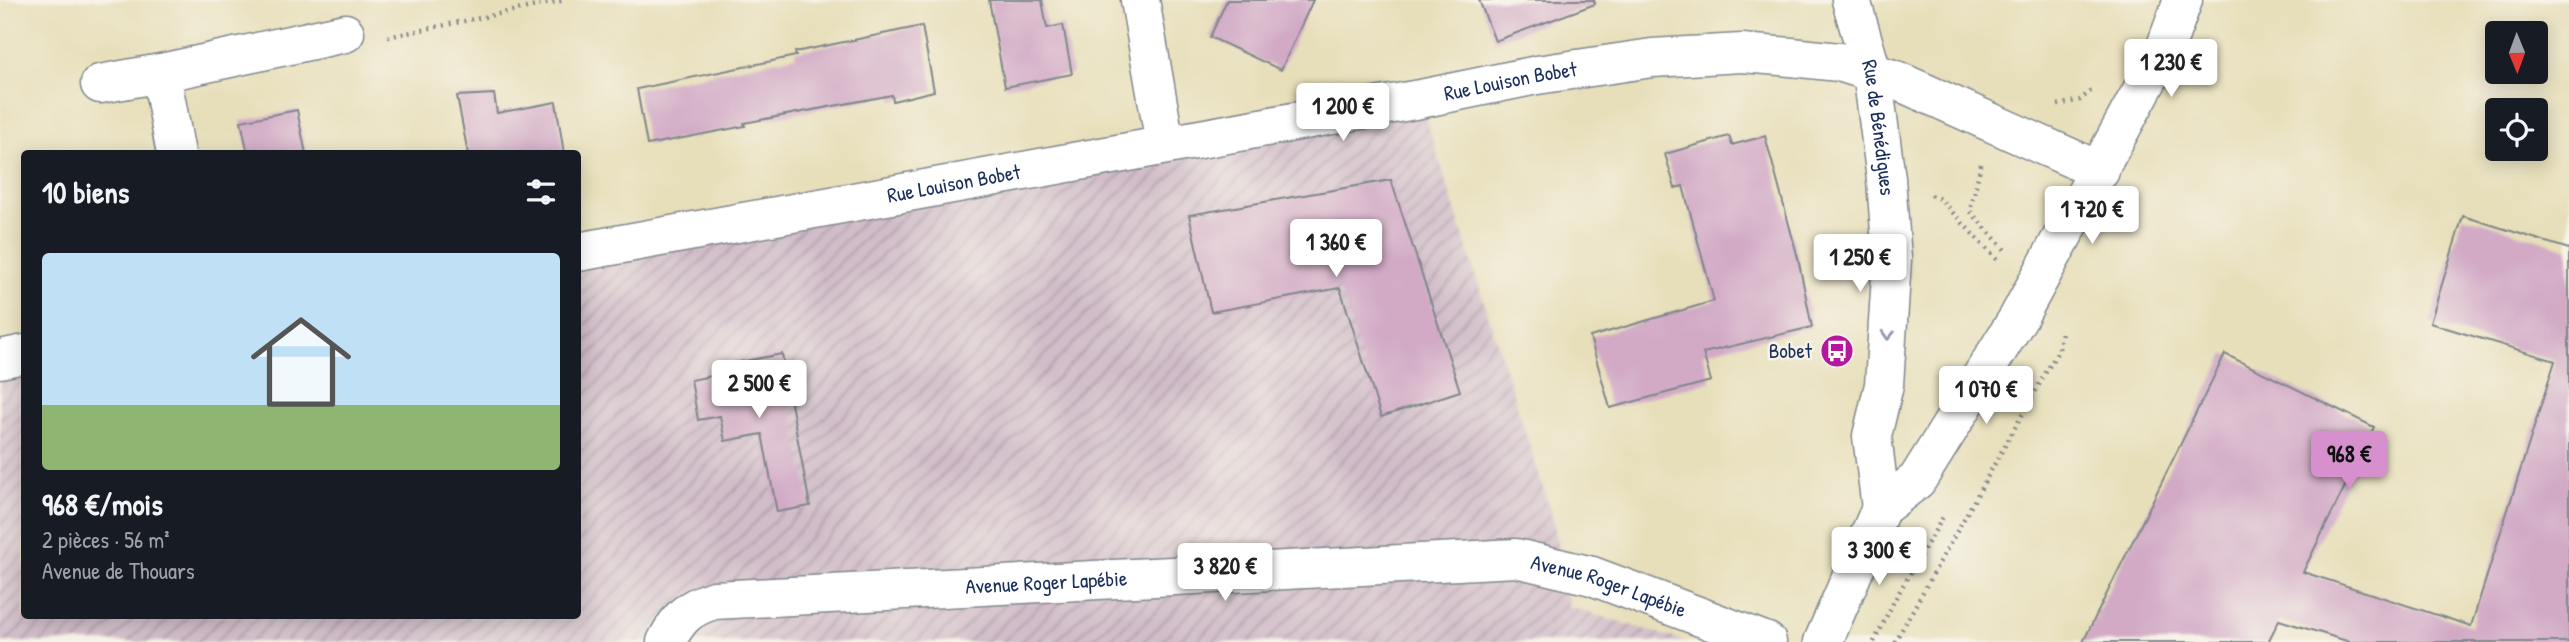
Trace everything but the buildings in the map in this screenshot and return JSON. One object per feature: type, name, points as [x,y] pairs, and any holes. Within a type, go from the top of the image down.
[{"type":"street","points":[[1140,0],[1165,144]]},
{"type":"street","name":"Rue de Bénédigues","points":[[1851,0],[1872,72],[1886,179],[1892,259],[1884,385],[1872,436],[1881,508]]},
{"type":"street","points":[[1823,642],[1881,508],[1917,480],[2033,293],[2166,46],[2183,0]]},
{"type":"street","points":[[100,84],[345,33]]},
{"type":"street","name":"Rue Louison Bobet","points":[[581,251],[1420,99],[1537,75],[1652,58],[1742,53],[1839,62],[1872,72],[1896,80],[2100,171]]},
{"type":"street","points":[[161,73],[175,150]]},
{"type":"street","points":[[0,359],[21,355]]},
{"type":"street","name":"Avenue Roger Lapébie","points":[[666,642],[674,625],[693,606],[714,600],[1516,558],[1592,576],[1767,642]]},
{"type":"path","points":[[345,33],[379,39],[565,0]]},
{"type":"path","points":[[2056,105],[2080,100],[2101,83]]},
{"type":"path","points":[[1983,153],[1970,211],[2006,251],[2000,264]]},
{"type":"path","points":[[1895,642],[2059,349],[2063,330],[2060,315],[2052,304],[2033,293]]},
{"type":"shaded area","points":[[1420,99],[1553,520],[1569,607],[1687,642],[0,642],[0,359],[21,355],[21,619],[581,619],[581,251]]},
{"type":"place","name":"Bobet","points":[[1837,351]]}]
